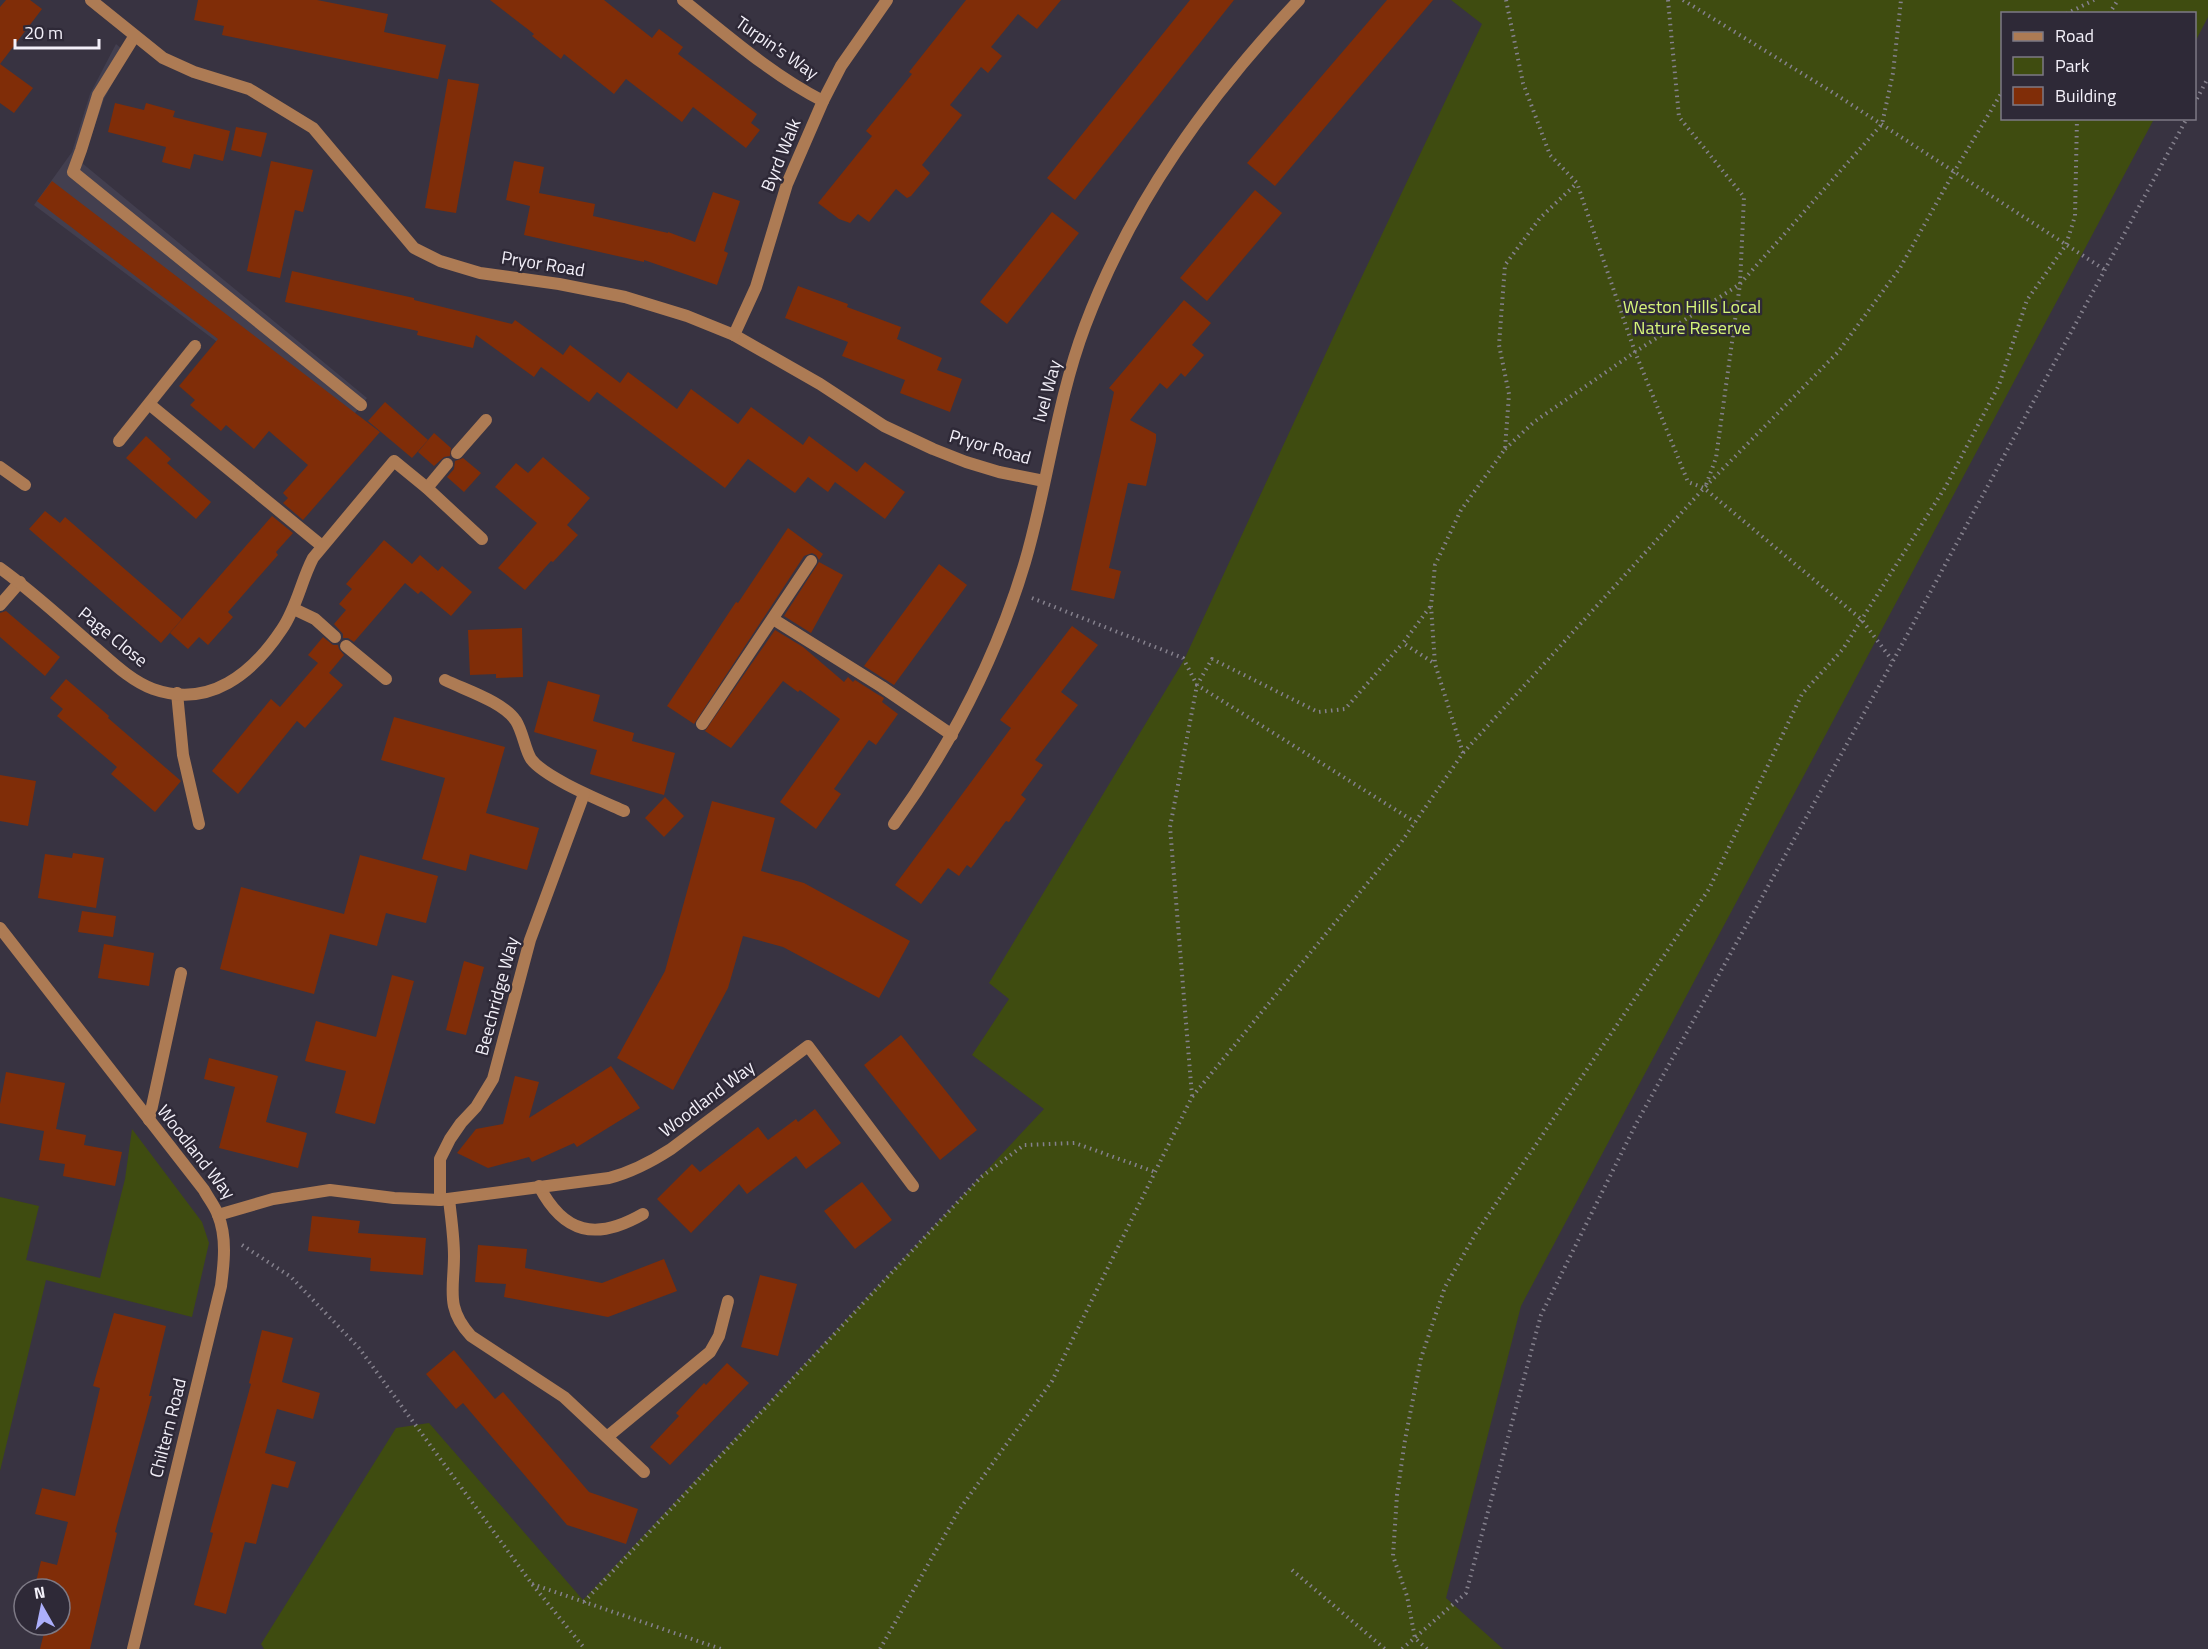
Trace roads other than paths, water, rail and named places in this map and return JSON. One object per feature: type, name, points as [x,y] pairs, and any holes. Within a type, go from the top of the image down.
[{"type":"street","name":"Pryor Road","points":[[91,0],[134,37],[163,58],[183,68],[249,89],[313,128],[414,248],[440,261],[480,273],[559,284],[626,297],[687,316],[734,335],[820,384],[884,426],[933,449],[977,465],[1044,481]]},
{"type":"street","name":"Turpin's Way","points":[[683,0],[798,88],[823,100]]},
{"type":"street","name":"Byrd Walk","points":[[734,335],[756,286],[787,184],[823,100],[841,66],[887,0]]},
{"type":"street","name":"Ivel Way","points":[[894,824],[952,735],[985,670],[1001,632],[1025,564],[1069,372],[1105,277],[1126,233],[1192,126],[1254,47],[1299,0]]},
{"type":"street","points":[[134,37],[98,95],[72,172],[361,405]]},
{"type":"street","points":[[119,441],[195,346]]},
{"type":"street","points":[[149,404],[322,546]]},
{"type":"street","points":[[457,453],[486,420]]},
{"type":"street","name":"Page Close","points":[[0,568],[20,582],[126,674],[154,689],[194,693],[211,690],[243,675],[257,663],[294,609],[306,571],[322,546],[394,461],[482,539]]},
{"type":"street","points":[[427,488],[447,465]]},
{"type":"street","points":[[0,467],[25,485]]},
{"type":"street","points":[[702,724],[811,561]]},
{"type":"street","points":[[0,605],[20,582]]},
{"type":"street","points":[[294,609],[315,619],[335,637]]},
{"type":"street","points":[[773,619],[882,687],[952,735]]},
{"type":"street","points":[[346,646],[386,680]]},
{"type":"street","points":[[445,680],[501,706],[514,718],[523,734],[531,759],[544,770],[584,794],[624,811]]},
{"type":"street","points":[[177,693],[183,756],[199,825]]},
{"type":"street","name":"Beechridge Way","points":[[444,1199],[440,1159],[450,1139],[476,1107],[493,1079],[530,940],[584,794]]},
{"type":"street","name":"Woodland Way","points":[[0,928],[204,1190],[218,1215],[273,1199],[330,1190],[394,1198],[444,1199],[627,1174],[650,1163],[808,1046],[914,1186]]},
{"type":"street","points":[[148,1120],[181,973]]},
{"type":"street","points":[[539,1186],[548,1204],[557,1215],[578,1227],[590,1230],[619,1226],[643,1214]]},
{"type":"street","points":[[444,1199],[454,1259],[451,1291],[460,1324],[471,1336],[564,1397],[644,1472]]},
{"type":"street","name":"Chiltern Road","points":[[133,1649],[221,1286],[224,1240],[218,1215]]},
{"type":"street","points":[[607,1437],[710,1352],[719,1336],[728,1302]]},
{"type":"park label","name":"Weston Hills Local Nature Reserve","points":[[1692,317]]}]
